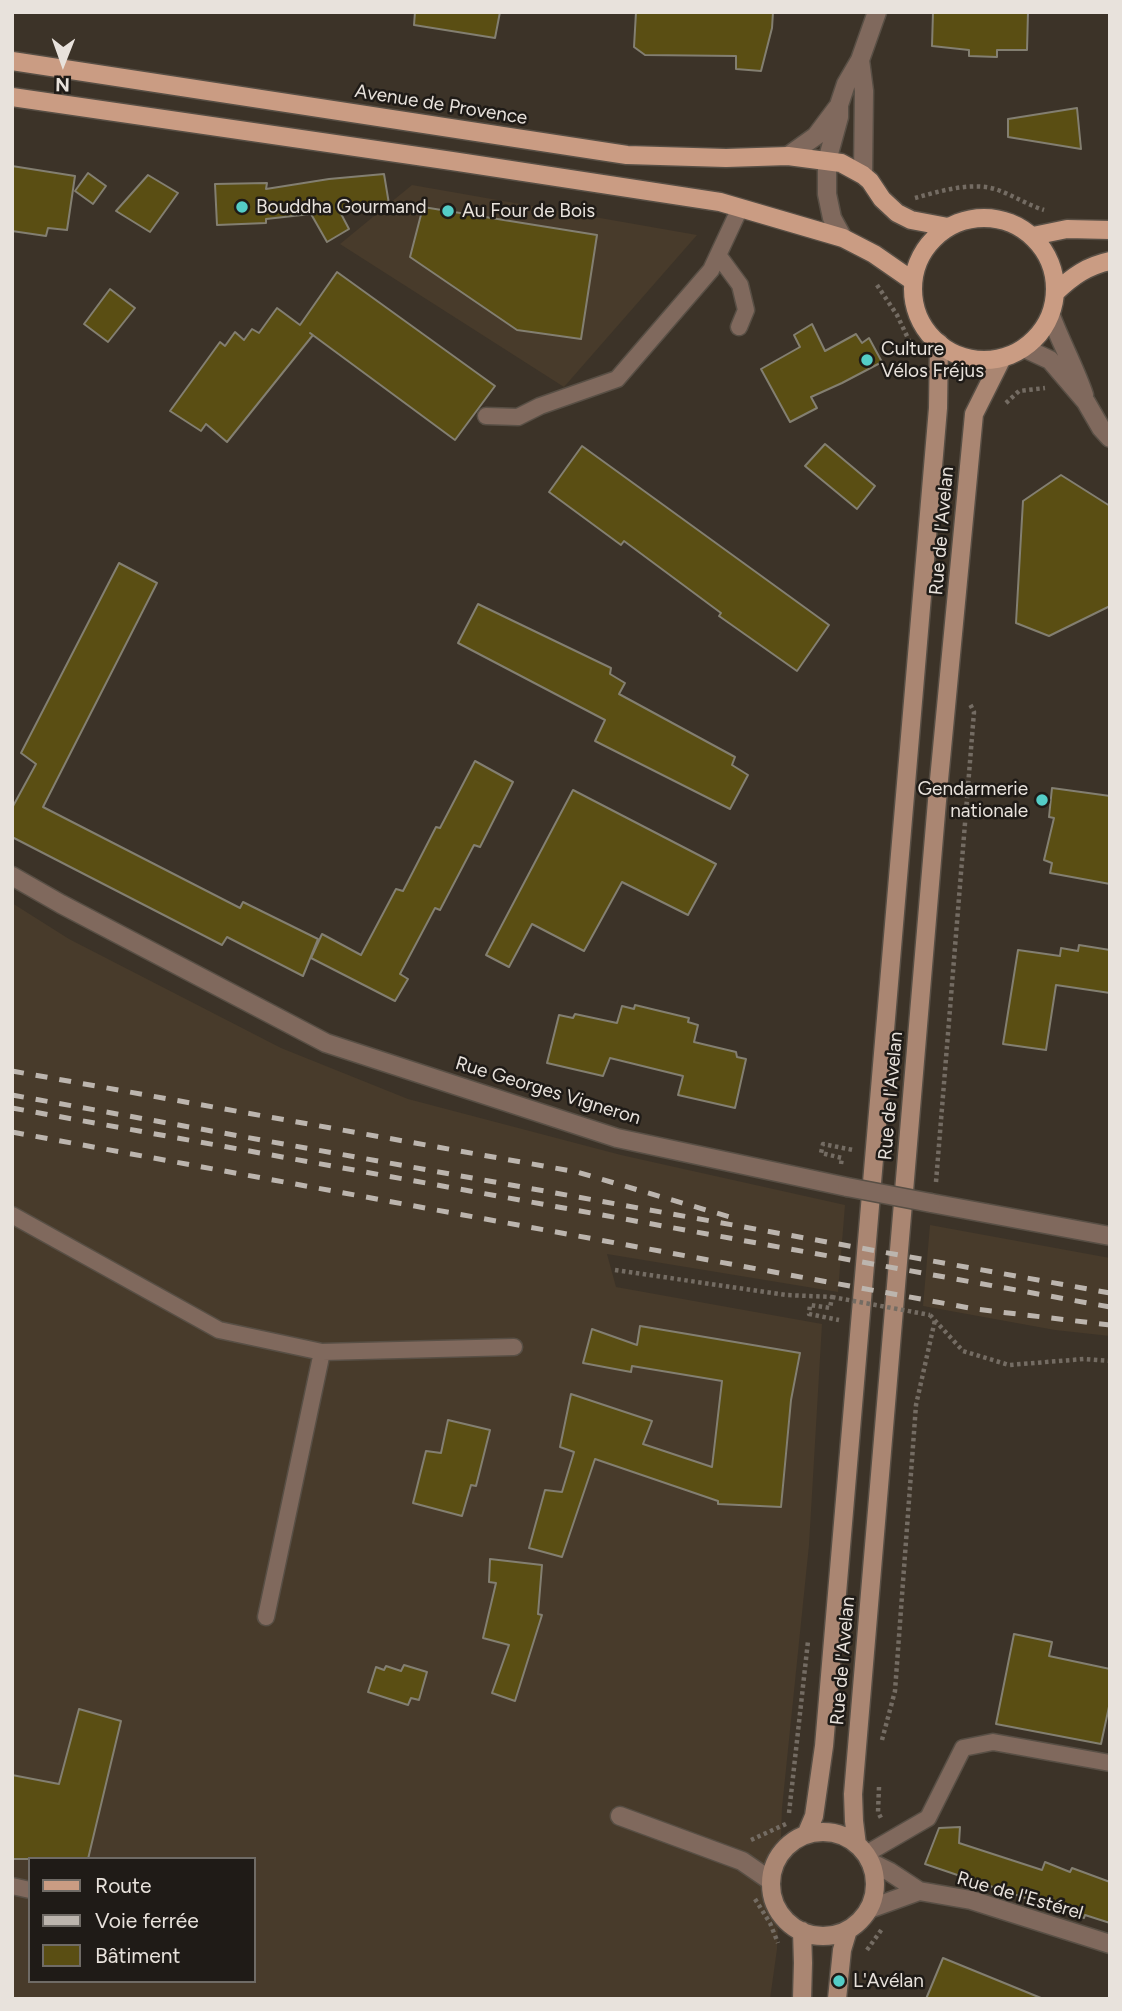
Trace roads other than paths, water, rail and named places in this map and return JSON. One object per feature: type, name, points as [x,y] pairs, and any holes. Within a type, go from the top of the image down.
[{"type":"main road","name":"Avenue de Provence","points":[[12,61],[627,155],[726,158],[788,156],[841,163],[863,175]]},
{"type":"main road","points":[[12,97],[720,202],[843,238],[874,254],[913,281]]},
{"type":"main road","points":[[863,175],[897,213],[911,220],[948,227]]},
{"type":"main road","points":[[992,218],[1007,220],[1033,236],[1050,261],[1056,292],[1051,316],[1035,339],[1024,348],[1002,358],[985,360],[969,359],[939,344],[918,316],[913,281],[924,250],[935,237],[948,227],[970,219],[992,218]]},
{"type":"main road","points":[[1033,236],[1068,229],[1110,230]]},
{"type":"main road","points":[[1056,292],[1070,278],[1086,268],[1110,261]]},
{"type":"main road","name":"Rue de l'Avelan","points":[[806,1836],[814,1816],[824,1746],[937,422],[939,344]]},
{"type":"main road","name":"Rue de l'Avelan","points":[[864,1854],[854,1821],[853,1794],[937,801],[974,414],[1002,358]]},
{"type":"main road","points":[[832,1833],[846,1838],[864,1854],[875,1878],[874,1894],[869,1909],[860,1921],[848,1930],[817,1936],[789,1923],[779,1911],[773,1896],[774,1866],[792,1843],[806,1836],[832,1833]]},
{"type":"main road","points":[[837,1999],[842,1950],[848,1930]]},
{"type":"main road","points":[[802,1931],[802,1999]]},
{"type":"street","points":[[788,156],[816,136],[839,105],[846,85],[860,60],[877,12]]},
{"type":"street","points":[[860,60],[864,91],[863,175]]},
{"type":"street","points":[[839,105],[839,117],[827,161],[827,194],[832,218],[843,238]]},
{"type":"street","points":[[1051,316],[1076,371],[1086,402]]},
{"type":"street","points":[[1024,348],[1050,360],[1086,402],[1110,438]]},
{"type":"street","name":"Rue Georges Vigneron","points":[[12,876],[326,1042],[617,1138],[847,1187],[1110,1236]]},
{"type":"street","points":[[620,1816],[742,1861],[772,1881]]},
{"type":"street","name":"Rue de l'Estérel","points":[[864,1854],[919,1891],[971,1900],[1110,1944]]},
{"type":"street","name":"Rue de l'Estérel","points":[[869,1909],[919,1891]]},
{"type":"lane","points":[[486,416],[518,417],[540,406],[617,379],[711,270],[740,208]]},
{"type":"lane","points":[[718,255],[740,285],[746,310],[739,327]]},
{"type":"lane","points":[[12,1215],[219,1330],[322,1352],[514,1347]]},
{"type":"lane","points":[[267,1617],[322,1352]]},
{"type":"lane","points":[[864,1854],[928,1818],[963,1748],[993,1742],[1110,1763]]},
{"type":"railway","points":[[12,1071],[577,1172],[730,1217]]},
{"type":"railway","points":[[12,1095],[1110,1293]]},
{"type":"railway","points":[[12,1108],[1110,1307]]},
{"type":"railway","points":[[12,1132],[975,1309],[1110,1325]]},
{"type":"place","name":"Bouddha Gourmand","points":[[242,207]]},
{"type":"place","name":"Au Four de Bois","points":[[448,211]]},
{"type":"place","name":"Culture Vélos Fréjus","points":[[867,360]]},
{"type":"place","name":"Gendarmerie nationale","points":[[1042,800]]},
{"type":"place","name":"L'Avélan","points":[[839,1981]]}]
